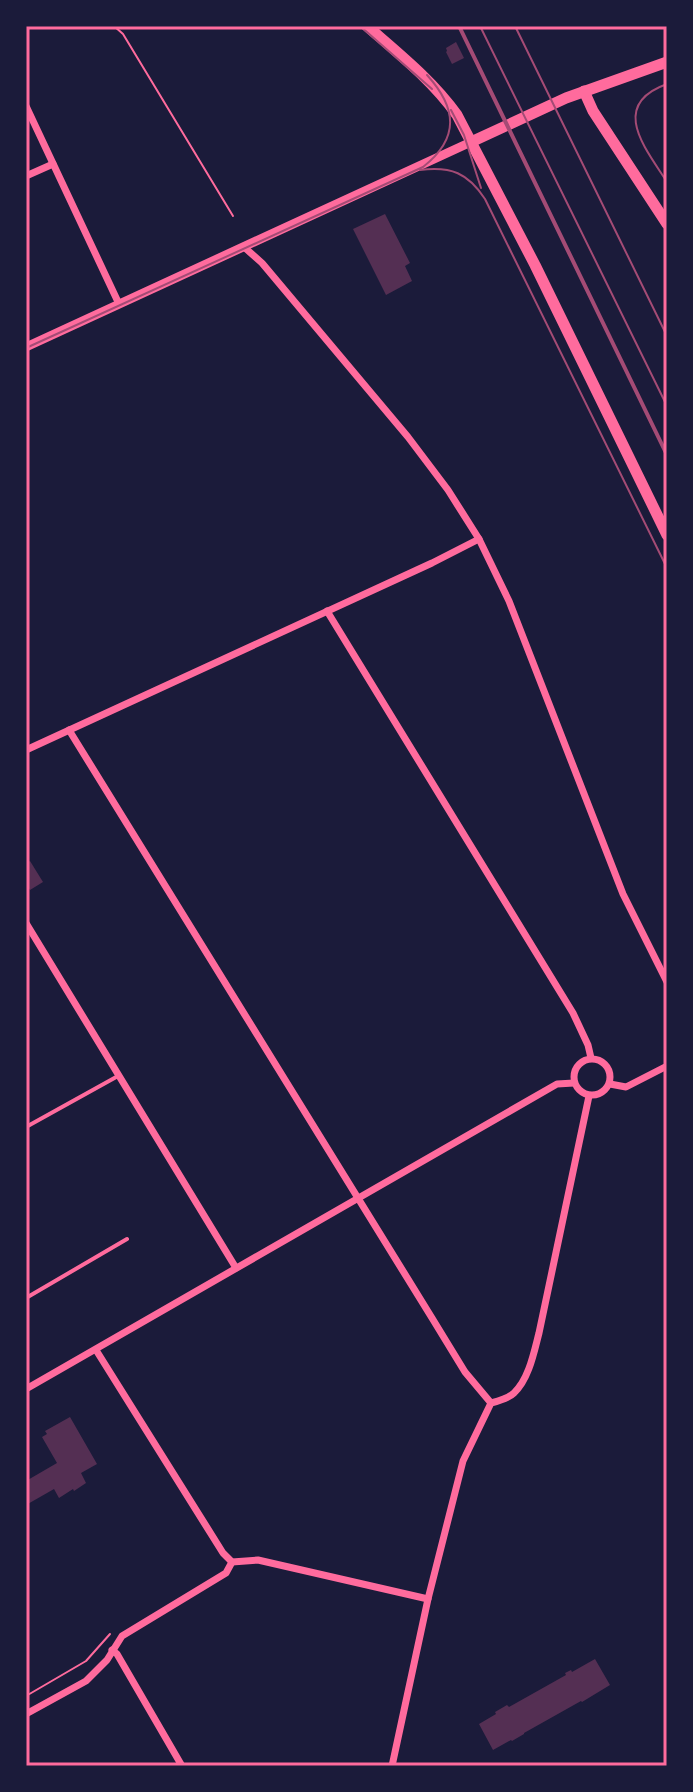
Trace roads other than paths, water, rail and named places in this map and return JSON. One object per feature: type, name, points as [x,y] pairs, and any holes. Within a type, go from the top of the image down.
[{"type":"main road","points":[[367,26],[446,100],[471,142],[667,535]]},
{"type":"main road","points":[[471,142],[566,98],[667,62]]},
{"type":"main road","points":[[584,91],[593,111],[667,224]]},
{"type":"street","points":[[26,106],[119,304]]},
{"type":"street","points":[[26,347],[471,142]]},
{"type":"street","points":[[26,176],[53,164]]},
{"type":"street","points":[[244,247],[262,263],[408,437],[448,490],[479,539],[509,601],[623,894],[667,982]]},
{"type":"street","points":[[26,750],[479,539]]},
{"type":"street","points":[[327,611],[573,1013],[591,1058]]},
{"type":"street","points":[[69,730],[465,1372],[491,1403]]},
{"type":"street","points":[[26,923],[236,1268]]},
{"type":"street","points":[[591,1058],[600,1060],[611,1075],[605,1091],[589,1096],[574,1083],[574,1075],[583,1061],[591,1058]]},
{"type":"street","points":[[610,1084],[626,1087],[667,1066]]},
{"type":"street","points":[[26,1389],[557,1084],[574,1083]]},
{"type":"street","points":[[392,1766],[428,1599],[463,1461],[491,1403],[514,1394],[531,1362],[589,1096]]},
{"type":"street","points":[[96,1350],[223,1553],[232,1562],[258,1560],[428,1599]]},
{"type":"street","points":[[26,1714],[86,1681],[102,1666],[122,1636],[226,1573],[232,1562]]},
{"type":"street","points":[[112,1650],[182,1766]]},
{"type":"lane","points":[[26,1127],[119,1076]]},
{"type":"lane","points":[[26,1298],[127,1239]]},
{"type":"tram line","points":[[360,26],[432,89]]},
{"type":"tram line","points":[[480,26],[667,406]]},
{"type":"tram line","points":[[515,26],[667,336]]},
{"type":"tram line","points":[[26,348],[423,167],[443,145],[450,122],[444,99],[427,75]]},
{"type":"tram line","points":[[667,84],[649,93],[639,104],[636,116],[642,142],[667,182]]},
{"type":"tram line","points":[[451,110],[464,135],[481,188]]},
{"type":"tram line","points":[[420,170],[441,169],[458,173],[472,183],[485,199],[667,568]]},
{"type":"railway","points":[[459,26],[667,455]]}]
